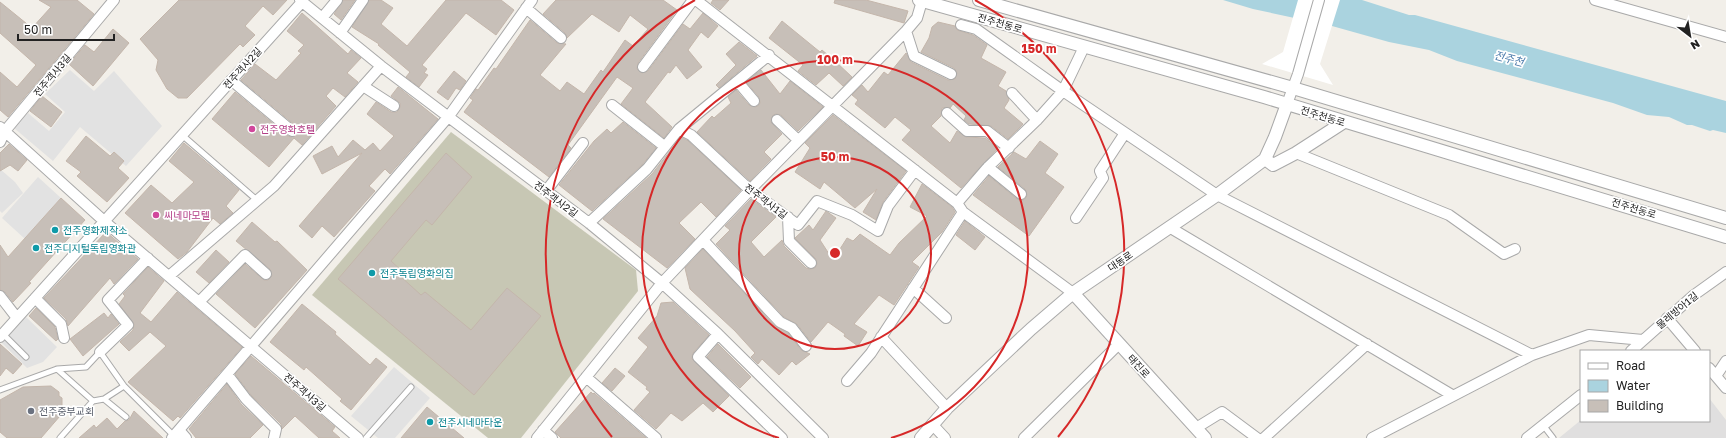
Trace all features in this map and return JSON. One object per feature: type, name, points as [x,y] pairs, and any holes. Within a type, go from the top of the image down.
[{"type":"street","name":"전주객사3길","points":[[0,142],[3,129],[114,0]]},
{"type":"street","points":[[322,18],[337,0]]},
{"type":"street","points":[[340,32],[363,0]]},
{"type":"street","points":[[644,66],[693,0]]},
{"type":"street","points":[[696,0],[832,105],[960,208],[1073,293]]},
{"type":"street","name":"전주천동로","points":[[980,0],[1293,88],[1726,218]]},
{"type":"street","name":"대동로","points":[[921,438],[948,408],[1031,329],[1073,293],[1217,195],[1265,159],[1275,137],[1298,74],[1319,0]]},
{"type":"street","points":[[1595,0],[1726,37]]},
{"type":"street","name":"전주객사2길","points":[[182,135],[301,1],[381,66],[589,223],[662,283],[718,334],[823,438]]},
{"type":"street","points":[[552,438],[540,434],[662,283],[798,140],[918,18],[920,1]]},
{"type":"street","name":"전주천동로","points":[[920,1],[1287,104],[1504,168],[1726,237]]},
{"type":"street","points":[[186,438],[175,434],[449,116],[529,4],[561,38]]},
{"type":"street","points":[[961,25],[976,29],[1063,91],[1217,195],[1532,354]]},
{"type":"street","points":[[906,31],[914,56],[951,74]]},
{"type":"street","points":[[847,381],[871,353],[882,337],[960,208],[988,167],[1037,120],[1063,91],[1084,47]]},
{"type":"street","points":[[589,223],[646,169],[679,129],[769,56]]},
{"type":"street","points":[[169,276],[274,186],[381,66]]},
{"type":"street","points":[[231,80],[292,131]]},
{"type":"street","points":[[738,82],[754,101]]},
{"type":"street","points":[[363,86],[394,106]]},
{"type":"street","points":[[1012,93],[1037,120]]},
{"type":"street","points":[[612,105],[664,146]]},
{"type":"street","points":[[947,112],[967,131],[987,131],[1009,148]]},
{"type":"street","points":[[778,120],[798,140]]},
{"type":"street","points":[[1265,159],[1274,164],[1296,153],[1344,122]]},
{"type":"street","name":"전주객사3길","points":[[3,129],[104,221],[358,438]]},
{"type":"street","name":"전주객사1길","points":[[679,129],[691,135],[750,190],[798,225],[817,201],[852,215],[878,231],[888,206],[914,170]]},
{"type":"street","points":[[1076,218],[1103,178],[1100,171],[1125,133]]},
{"type":"street","points":[[1,335],[182,135]]},
{"type":"street","points":[[546,191],[583,143]]},
{"type":"street","points":[[1296,153],[1449,215],[1504,254],[1516,249]]},
{"type":"street","points":[[988,167],[1021,194]]},
{"type":"street","points":[[788,217],[789,241],[811,262]]},
{"type":"street","points":[[1169,227],[1452,395]]},
{"type":"street","points":[[702,240],[780,322],[792,328],[806,346]]},
{"type":"street","points":[[199,302],[245,255],[266,274]]},
{"type":"street","points":[[100,352],[128,325],[108,300],[148,258]]},
{"type":"street","name":"물레방아1길","points":[[1632,350],[1694,295],[1726,272]]},
{"type":"street","points":[[913,288],[946,318]]},
{"type":"street","name":"태진로","points":[[1073,293],[1205,438]]},
{"type":"street","points":[[0,296],[17,318]]},
{"type":"street","points":[[35,298],[61,324],[64,338]]},
{"type":"street","points":[[1667,318],[1694,350]]},
{"type":"street","points":[[718,334],[698,357],[782,438]]},
{"type":"street","points":[[1372,438],[1532,354],[1589,335],[1643,340]]},
{"type":"street","points":[[882,337],[948,408]]},
{"type":"street","points":[[1024,438],[1120,344]]},
{"type":"street","points":[[1264,438],[1367,344]]},
{"type":"street","points":[[1726,360],[1712,372],[1726,388]]},
{"type":"street","points":[[227,374],[246,399],[276,429],[274,438]]},
{"type":"street","points":[[586,377],[656,438]]},
{"type":"street","points":[[1527,438],[1580,396]]},
{"type":"street","points":[[1196,428],[1222,412],[1257,438]]},
{"type":"street","points":[[932,424],[945,438]]},
{"type":"lane","points":[[182,135],[258,200]]},
{"type":"lane","points":[[1,335],[26,357]]},
{"type":"lane","points":[[0,390],[57,369],[86,367],[100,352],[124,386],[175,434]]},
{"type":"lane","points":[[57,369],[93,401]]},
{"type":"lane","points":[[60,438],[93,401],[104,399],[124,386]]},
{"type":"lane","points":[[366,438],[410,387]]},
{"type":"lane","points":[[104,399],[126,417]]},
{"type":"lane","points":[[1543,425],[1553,438]]},
{"type":"shaded area","points":[[70,70],[94,91],[114,71],[162,126],[126,166],[80,127],[53,161],[14,128],[28,113],[49,131],[65,112],[45,94]]},
{"type":"shaded area","points":[[451,132],[636,270],[638,291],[521,438],[488,438],[312,295]]},
{"type":"shaded area","points":[[0,169],[15,182],[23,193],[2,213],[0,211]]},
{"type":"shaded area","points":[[38,177],[61,198],[25,239],[2,218]]},
{"type":"shaded area","points":[[26,317],[57,347],[43,362],[27,368],[2,343]]},
{"type":"shaded area","points":[[394,367],[430,398],[395,438],[378,438],[351,416]]},
{"type":"shaded area","points":[[1710,399],[1726,420],[1726,438],[1559,438],[1580,421],[1710,422]]},
{"type":"water","name":"전주천","points":[[1223,0],[1362,0],[1409,15],[1415,15],[1726,101],[1726,133],[1713,130],[1710,131],[1692,125],[1687,125],[1669,117],[1647,115],[1613,103],[1457,61],[1429,50],[1389,42],[1332,26],[1253,9]]},
{"type":"pier","points":[[1298,0],[1340,0],[1320,64],[1333,85],[1262,64],[1283,52]]},
{"type":"building","points":[[39,0],[77,0],[94,14],[8,117],[0,110],[0,72],[17,87],[36,65],[0,33],[0,2],[32,28],[51,7]]},
{"type":"building","points":[[179,0],[287,0],[273,15],[263,6],[245,26],[255,35],[243,47],[240,44],[187,98],[178,98],[167,89],[156,70],[158,60],[140,39]]},
{"type":"building","points":[[343,0],[355,0],[341,20],[334,14]]},
{"type":"building","points":[[369,0],[381,0],[393,8],[381,24],[407,46],[446,0],[501,0],[514,10],[496,35],[466,13],[422,65],[427,69],[424,73],[428,75],[419,87],[406,77],[410,72],[378,45],[379,44],[352,27]]},
{"type":"building","points":[[556,0],[663,0],[677,10],[638,63],[637,69],[642,73],[648,71],[683,24],[690,29],[703,13],[718,26],[708,38],[701,32],[688,50],[702,67],[687,79],[676,65],[670,73],[668,72],[645,102],[672,127],[664,138],[621,104],[633,88],[617,77],[568,145],[571,148],[549,177],[464,112],[473,100],[470,98],[476,89],[478,90],[494,68],[496,69],[530,20],[557,43],[566,44],[540,75],[560,91],[567,82],[584,94],[601,70],[603,72],[625,40],[633,46],[648,29],[630,15],[619,32],[592,14],[567,38],[565,33],[543,14]]},
{"type":"building","points":[[713,0],[729,0],[720,10],[711,3]]},
{"type":"building","points":[[835,0],[866,0],[908,11],[904,23],[834,3]]},
{"type":"building","points":[[302,13],[348,54],[351,50],[361,58],[347,73],[358,82],[345,97],[333,88],[326,96],[336,106],[302,145],[294,138],[269,167],[212,119],[235,92],[288,136],[291,137],[297,135],[298,132],[296,126],[241,80],[255,64],[276,80],[301,53],[298,51],[304,45],[287,31]]},
{"type":"building","points":[[782,21],[820,52],[822,50],[852,77],[843,86],[829,73],[816,85],[798,71],[803,65],[769,38]]},
{"type":"building","points":[[938,22],[955,26],[957,30],[973,35],[987,45],[981,58],[1006,72],[998,86],[1006,91],[1009,100],[1004,108],[1023,124],[1008,139],[991,126],[969,124],[964,120],[966,116],[953,104],[950,108],[942,108],[941,116],[931,126],[950,143],[957,131],[966,137],[985,138],[998,148],[961,188],[902,140],[911,130],[895,117],[885,128],[855,104],[858,100],[852,95],[862,85],[868,92],[884,72],[888,75],[906,53],[911,62],[948,80],[955,79],[957,73],[954,68],[921,52],[929,38],[932,27]]},
{"type":"building","points":[[113,29],[129,43],[93,86],[69,64],[85,45],[94,52]]},
{"type":"building","points":[[739,42],[757,56],[719,88],[716,85],[736,65],[726,54]]},
{"type":"building","points":[[761,70],[780,94],[790,81],[823,107],[798,131],[781,115],[773,115],[771,122],[782,134],[764,152],[771,159],[750,181],[697,132],[712,116],[714,118],[731,103],[728,97],[736,90],[749,105],[755,107],[758,106],[760,103],[759,97],[746,82]]},
{"type":"building","points":[[454,71],[466,81],[460,90],[456,88],[448,100],[437,92]]},
{"type":"building","points":[[398,87],[438,119],[390,174],[385,169],[369,186],[375,191],[334,237],[322,226],[312,238],[299,226],[362,153],[322,174],[313,156],[332,146],[338,157],[353,140],[365,150],[373,143],[380,151],[394,136],[367,114],[376,102],[391,112],[397,112],[400,107],[400,103],[391,96]]},
{"type":"building","points":[[42,96],[62,112],[51,127],[30,111]]},
{"type":"building","points":[[833,115],[906,171],[883,202],[876,220],[863,212],[877,189],[855,208],[824,182],[820,189],[795,172],[810,148],[805,143]]},
{"type":"building","points":[[623,122],[656,148],[642,165],[592,211],[559,185],[594,141],[607,129],[611,133]]},
{"type":"building","points":[[86,136],[110,156],[114,152],[124,161],[118,168],[129,178],[107,202],[77,176],[81,172],[66,161]]},
{"type":"building","points":[[681,137],[687,140],[741,190],[716,217],[701,202],[679,223],[695,239],[667,268],[603,219],[652,174]]},
{"type":"building","points":[[1040,141],[1058,154],[1045,173],[1064,187],[1029,236],[973,195],[989,176],[1017,199],[1023,200],[1026,198],[1027,195],[1025,189],[998,167],[1014,152],[1026,159]]},
{"type":"building","points":[[184,143],[239,190],[226,206],[233,213],[220,224],[213,218],[187,252],[178,259],[125,213],[151,185],[172,203],[194,182],[169,161]]},
{"type":"building","points":[[9,144],[27,160],[18,171],[10,165],[0,171],[0,153]]},
{"type":"building","name":"전주독립영화의집","points":[[446,153],[472,177],[432,225],[426,220],[391,261],[402,271],[399,275],[421,295],[425,292],[471,330],[507,288],[541,316],[474,395],[338,279]]},
{"type":"building","points":[[922,184],[952,207],[955,212],[942,232],[912,262],[919,267],[894,305],[879,295],[854,324],[867,332],[858,346],[844,336],[845,334],[828,322],[811,342],[797,324],[784,317],[716,244],[730,230],[725,226],[751,199],[776,217],[751,242],[764,257],[782,240],[784,246],[806,268],[815,268],[817,264],[816,259],[795,238],[809,225],[813,230],[826,211],[836,218],[820,240],[833,260],[847,238],[853,241],[860,234],[890,255],[899,243],[927,216],[910,207]]},
{"type":"building","name":"전주영화제작소","points":[[61,198],[85,220],[13,302],[5,292],[0,290],[0,245],[8,257]]},
{"type":"building","points":[[965,221],[985,237],[975,250],[956,235]]},
{"type":"building","points":[[252,222],[275,242],[277,241],[307,270],[255,328],[216,294],[245,264],[264,280],[268,280],[272,276],[270,269],[236,241]]},
{"type":"building","points":[[106,232],[138,259],[114,284],[110,278],[68,326],[66,319],[44,298]]},
{"type":"building","points":[[703,249],[775,326],[788,333],[801,350],[810,354],[796,365],[792,361],[779,375],[762,359],[758,364],[751,357],[755,353],[735,331],[690,289],[685,268]]},
{"type":"building","points":[[216,250],[229,262],[209,283],[196,272]]},
{"type":"building","points":[[148,267],[164,281],[140,313],[151,322],[177,292],[242,347],[180,418],[178,416],[173,421],[128,382],[166,346],[150,332],[129,351],[120,342],[133,330],[134,324],[119,304],[125,296],[123,294]]},
{"type":"building","points":[[673,302],[709,335],[693,353],[692,359],[729,396],[713,412],[703,403],[682,421],[671,413],[656,429],[634,410],[650,392],[646,389],[647,387],[628,372],[648,347],[638,338],[657,316],[661,303]]},
{"type":"building","points":[[302,304],[336,332],[335,334],[370,365],[376,358],[387,367],[351,410],[340,401],[342,399],[306,367],[304,370],[270,342]]},
{"type":"building","points":[[36,308],[55,327],[58,339],[56,341],[29,316]]},
{"type":"building","points":[[104,313],[108,318],[111,314],[119,324],[83,356],[70,339]]},
{"type":"building","points":[[0,344],[22,364],[13,374],[6,368],[0,376]]},
{"type":"building","points":[[718,344],[751,377],[740,388],[707,357]]},
{"type":"building","points":[[251,356],[335,427],[332,431],[340,438],[319,438],[295,416],[282,429],[281,424],[251,395],[235,374]]},
{"type":"building","points":[[615,368],[625,376],[612,391],[602,383]]},
{"type":"building","points":[[227,384],[241,404],[263,425],[250,438],[196,438],[189,429]]},
{"type":"building","name":"전주중부교회","points":[[51,386],[59,392],[59,396],[62,398],[62,409],[60,416],[41,438],[7,438],[0,432],[0,400],[23,387]]},
{"type":"building","points":[[591,392],[646,438],[561,438],[555,432]]},
{"type":"building","name":"전주시네마타운","points":[[427,407],[464,438],[401,438]]},
{"type":"building","points":[[134,411],[163,438],[79,438],[94,425],[96,428],[107,418],[117,429],[125,421],[129,420]]},
{"type":"place","name":"전주영화호텔","points":[[252,129]]},
{"type":"place","name":"씨네마모텔","points":[[156,215]]},
{"type":"place","name":"전주영화제작소","points":[[55,230]]},
{"type":"place","name":"전주디지털독립영화관","points":[[36,248]]},
{"type":"place","name":"전주독립영화의집","points":[[372,273]]},
{"type":"place","name":"전주중부교회","points":[[31,411]]},
{"type":"place","name":"전주시네마타운","points":[[430,422]]}]
